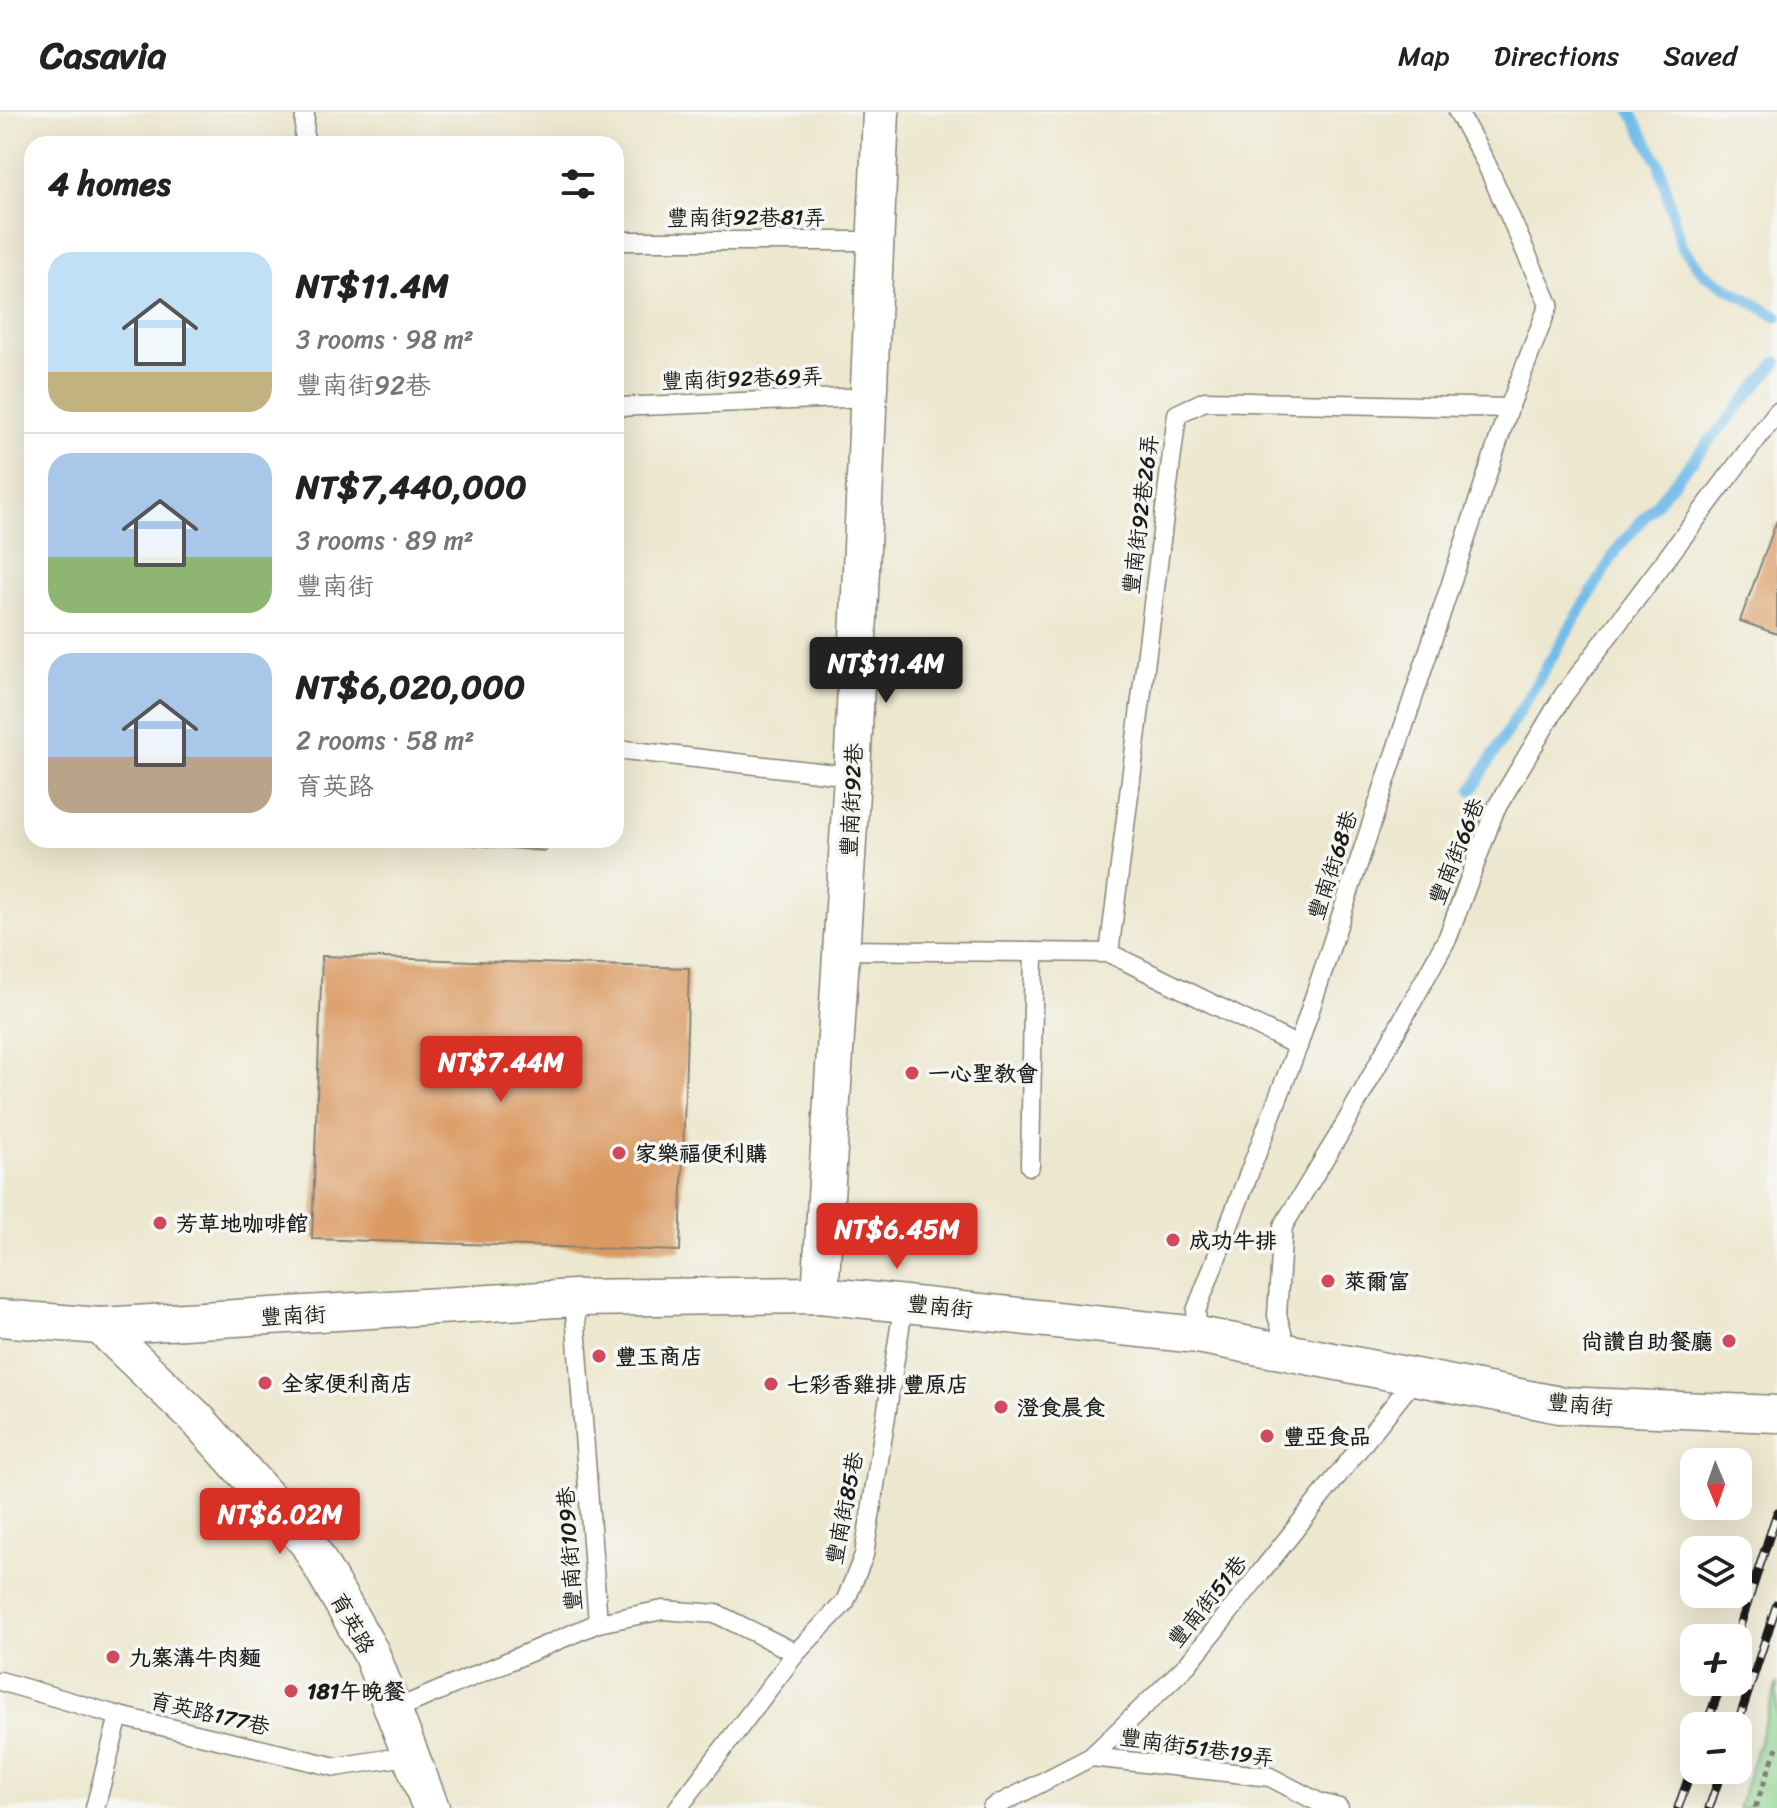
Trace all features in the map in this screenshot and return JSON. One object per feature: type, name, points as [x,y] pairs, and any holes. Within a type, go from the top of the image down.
[{"type":"street","name":"豐南街92巷","points":[[820,1295],[852,776],[881,112]]},
{"type":"street","name":"豐南街","points":[[0,1318],[100,1326],[574,1298],[820,1295],[1198,1335],[1560,1405],[1777,1414]]},
{"type":"street","name":"育英路","points":[[100,1326],[198,1420],[308,1543],[371,1653],[431,1808]]},
{"type":"lane","points":[[304,136],[305,112]]},
{"type":"lane","name":"豐南街68巷","points":[[1198,1335],[1196,1311],[1298,1046],[1509,408],[1549,304],[1486,163],[1458,112]]},
{"type":"lane","name":"豐南街92巷81弄","points":[[624,241],[876,241]]},
{"type":"lane","name":"豐南街92巷69弄","points":[[624,407],[870,397]]},
{"type":"lane","name":"豐南街92巷26弄","points":[[1109,953],[1177,414],[1205,401],[1509,408]]},
{"type":"lane","name":"豐南街66巷","points":[[1287,1350],[1277,1315],[1283,1226],[1340,1133],[1448,937],[1495,810],[1563,696],[1777,412]]},
{"type":"lane","points":[[624,750],[852,776]]},
{"type":"lane","points":[[843,950],[1109,953],[1298,1046]]},
{"type":"lane","points":[[1030,1166],[1034,952]]},
{"type":"lane","name":"豐南街109巷","points":[[394,1710],[598,1623],[574,1298]]},
{"type":"lane","name":"豐南街85巷","points":[[678,1808],[796,1653],[845,1602],[864,1555],[904,1302]]},
{"type":"lane","name":"豐南街51巷","points":[[992,1808],[1091,1757],[1188,1664],[1416,1377]]},
{"type":"lane","points":[[598,1623],[663,1610],[717,1614],[796,1653]]},
{"type":"lane","name":"育英路177巷","points":[[0,1681],[119,1716],[336,1767],[413,1755]]},
{"type":"lane","points":[[95,1808],[119,1716]]},
{"type":"lane","name":"豐南街51巷19弄","points":[[1091,1757],[1270,1777],[1320,1803],[1339,1808]]},
{"type":"path","points":[[1755,1808],[1777,1747]]},
{"type":"green space","points":[[1777,1683],[1777,1808],[1738,1808],[1746,1784],[1752,1784],[1752,1764]]},
{"type":"building","points":[[1777,520],[1777,634],[1740,621]]},
{"type":"building","points":[[510,848],[546,848],[546,851]]},
{"type":"building","points":[[322,956],[689,968],[680,1251],[312,1239]]},
{"type":"waterway","points":[[1631,112],[1659,164],[1681,246],[1704,274],[1777,317]]},
{"type":"waterway","points":[[1472,790],[1618,548],[1777,362]]},
{"type":"railway","points":[[1741,1624],[1777,1513]]},
{"type":"railway","points":[[1742,1712],[1777,1604]]},
{"type":"railway","points":[[1711,1712],[1717,1696]]},
{"type":"railway","points":[[1678,1808],[1686,1784]]},
{"type":"railway","points":[[1709,1808],[1717,1784]]},
{"type":"place","name":"一心聖教會","points":[[912,1073]]},
{"type":"place","name":"家樂福便利購","points":[[619,1153]]},
{"type":"place","name":"芳草地咖啡館","points":[[160,1223]]},
{"type":"place","name":"成功牛排","points":[[1173,1240]]},
{"type":"place","name":"萊爾富","points":[[1328,1281]]},
{"type":"place","name":"尚讚自助餐廳","points":[[1729,1341]]},
{"type":"place","name":"豐玉商店","points":[[599,1356]]},
{"type":"place","name":"全家便利商店","points":[[265,1383]]},
{"type":"place","name":"七彩香雞排 豐原店","points":[[771,1384]]},
{"type":"place","name":"澄食晨食","points":[[1001,1407]]},
{"type":"place","name":"豐亞食品","points":[[1267,1436]]},
{"type":"place","name":"九寨溝牛肉麵","points":[[113,1657]]},
{"type":"place","name":"181午晚餐","points":[[291,1691]]}]
